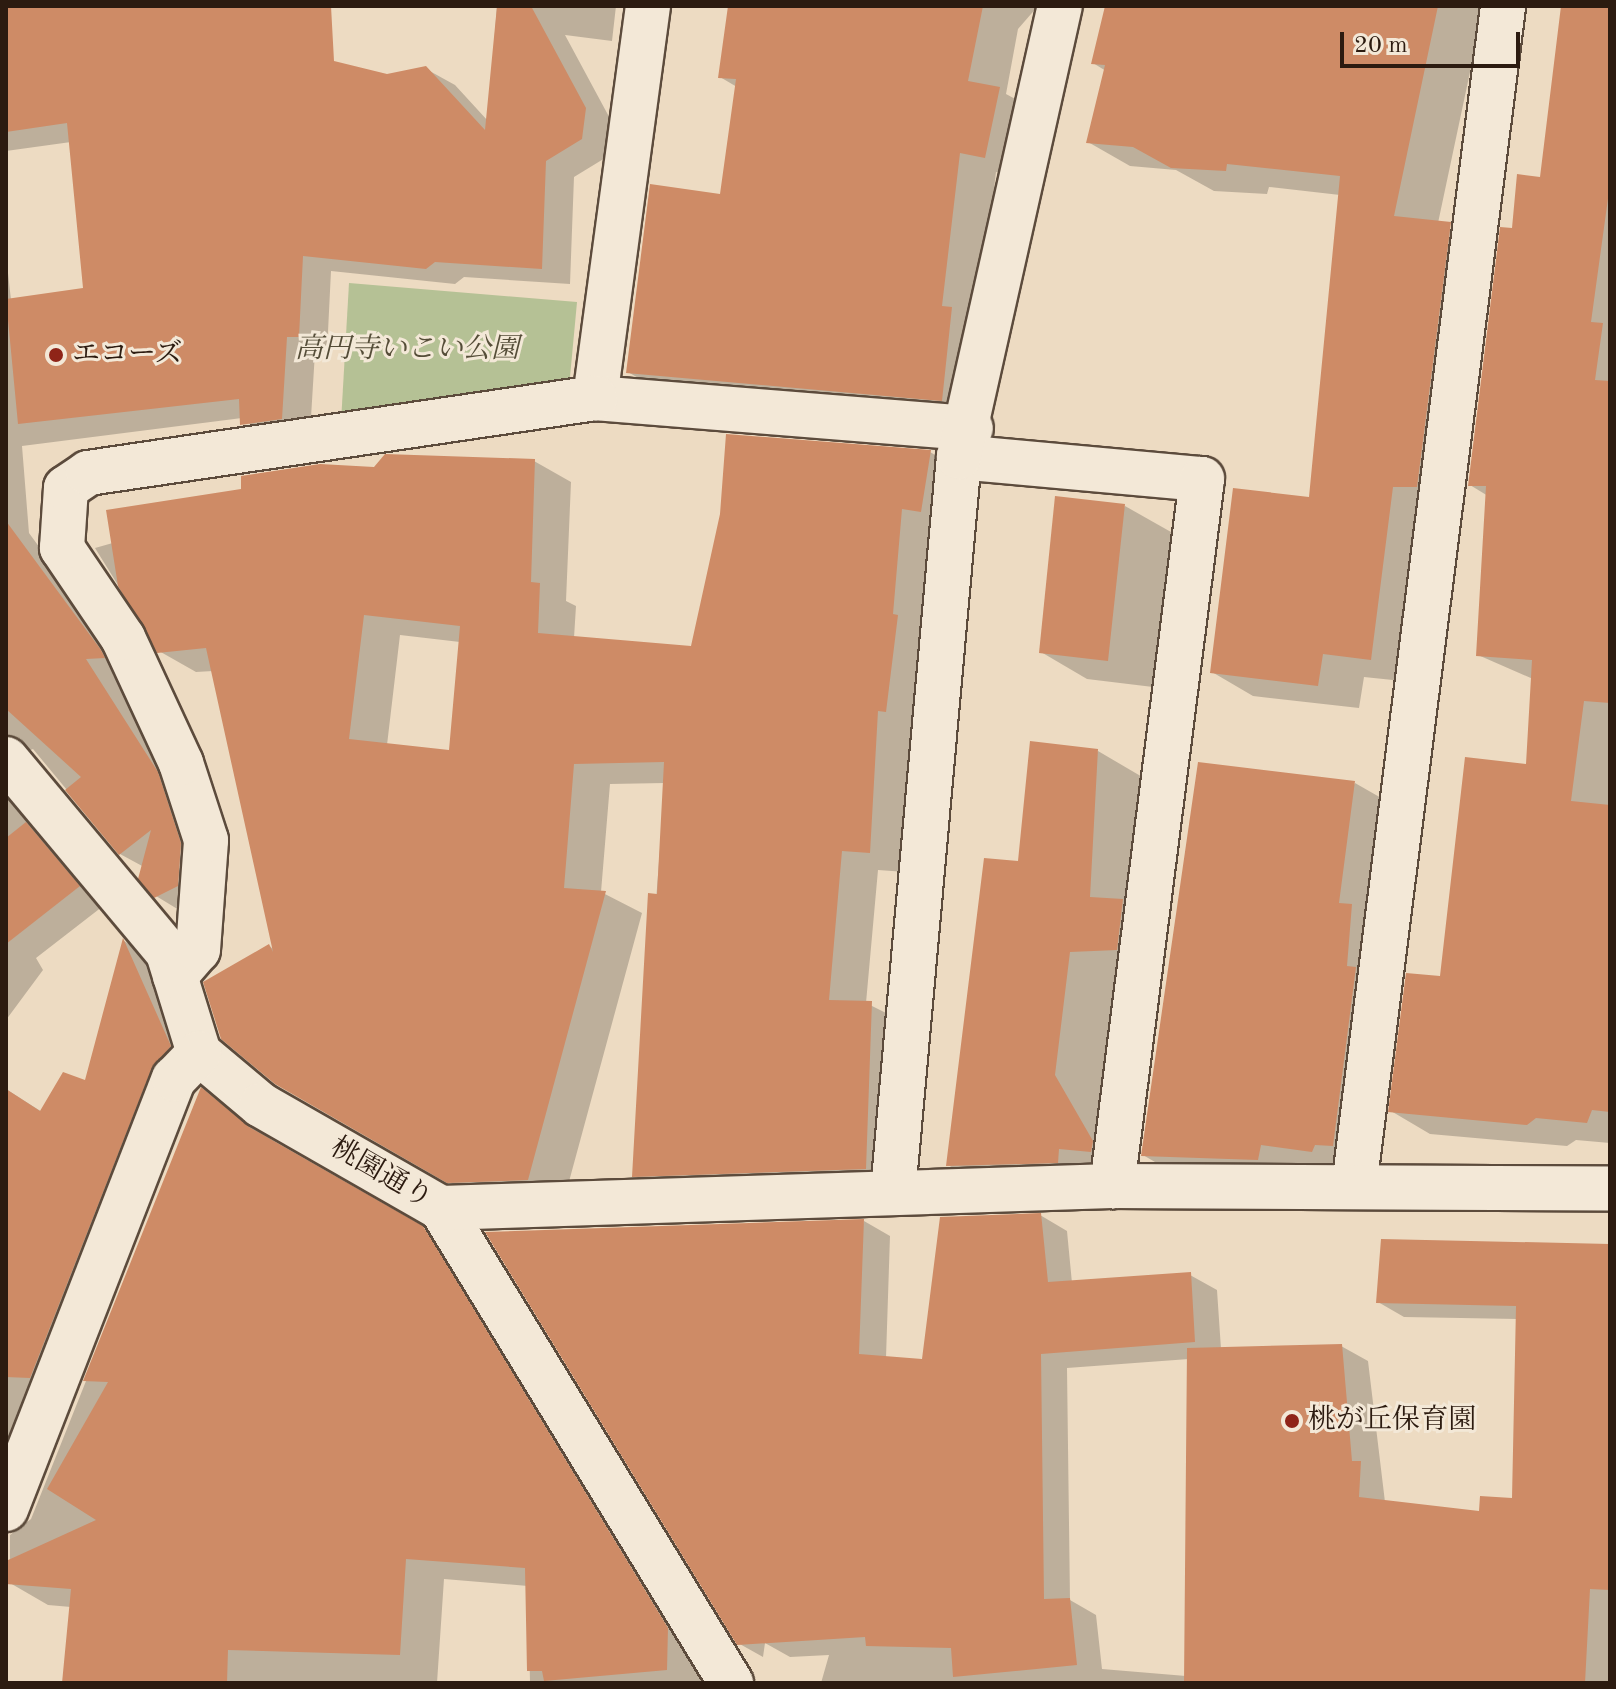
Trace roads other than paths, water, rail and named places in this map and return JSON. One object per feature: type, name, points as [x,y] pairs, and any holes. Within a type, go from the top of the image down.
[{"type":"street","points":[[595,398],[648,6]]},
{"type":"street","points":[[893,1192],[965,442],[1060,6]]},
{"type":"street","points":[[1354,1186],[1503,6]]},
{"type":"street","points":[[175,976],[198,950],[206,840],[181,763],[123,638],[62,548],[66,488],[88,473],[595,398],[965,442],[1202,479],[1112,1186]]},
{"type":"street","points":[[6,759],[168,953],[199,1053],[174,1079],[6,1509]]},
{"type":"street","name":"桃園通り","points":[[199,1053],[261,1105],[441,1208],[731,1683]]},
{"type":"street","points":[[441,1208],[1112,1186],[1610,1189]]},
{"type":"place","name":"エコーズ","points":[[56,355]]},
{"type":"place","name":"桃が丘保育園","points":[[1292,1421]]},
{"type":"park label","name":"高円寺いこい公園","points":[[407,350]]}]
